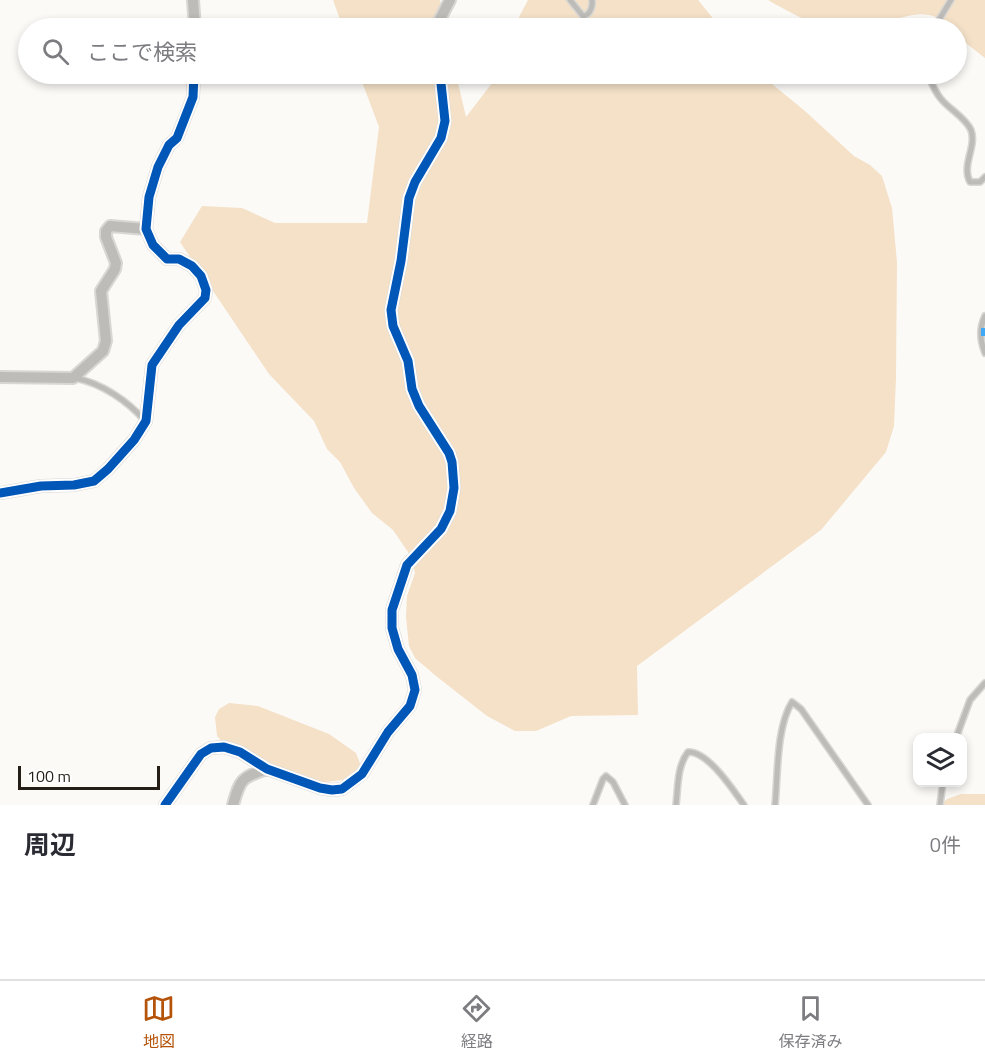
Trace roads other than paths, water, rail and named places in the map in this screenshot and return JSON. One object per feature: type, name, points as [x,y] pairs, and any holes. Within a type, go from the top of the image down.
[{"type":"street","points":[[192,0],[194,18]]},
{"type":"street","points":[[441,18],[450,0]]},
{"type":"street","points":[[0,493],[41,486],[94,482],[134,440],[146,421],[152,365],[179,325],[205,298],[206,290],[201,276],[192,266],[179,260],[167,259],[153,245],[146,229],[148,197],[158,166],[169,145],[177,138],[194,98],[194,84]]},
{"type":"street","points":[[165,805],[201,754],[211,748],[224,747],[240,752],[267,769],[320,788],[342,789],[362,774],[388,732],[410,706],[415,690],[412,675],[394,638],[392,610],[407,565],[441,529],[450,511],[454,488],[449,453],[419,406],[412,389],[408,361],[393,326],[391,310],[401,261],[409,198],[415,182],[441,138],[444,121],[441,84]]},
{"type":"street","points":[[0,377],[74,378],[103,351],[106,341],[101,291],[115,269],[116,263],[106,231],[110,226],[146,229]]},
{"type":"street","points":[[233,805],[239,785],[245,776],[267,769]]},
{"type":"lane","points":[[570,0],[583,16],[589,12],[592,0]]},
{"type":"lane","points":[[940,18],[951,0]]},
{"type":"lane","points":[[933,84],[941,99],[966,123],[970,130],[972,138],[967,176],[970,182],[980,182],[985,177]]},
{"type":"lane","points":[[985,316],[981,332],[985,353]]},
{"type":"lane","points":[[74,378],[85,380],[120,399],[133,407],[146,421]]},
{"type":"lane","points":[[958,733],[970,700],[985,683]]},
{"type":"lane","points":[[775,805],[783,730],[792,702],[801,709],[867,805]]},
{"type":"lane","points":[[676,805],[684,756],[688,752],[693,752],[703,758],[724,778],[744,805]]},
{"type":"lane","points":[[593,805],[606,776],[613,782],[625,805]]},
{"type":"lane","points":[[940,805],[942,787]]}]
